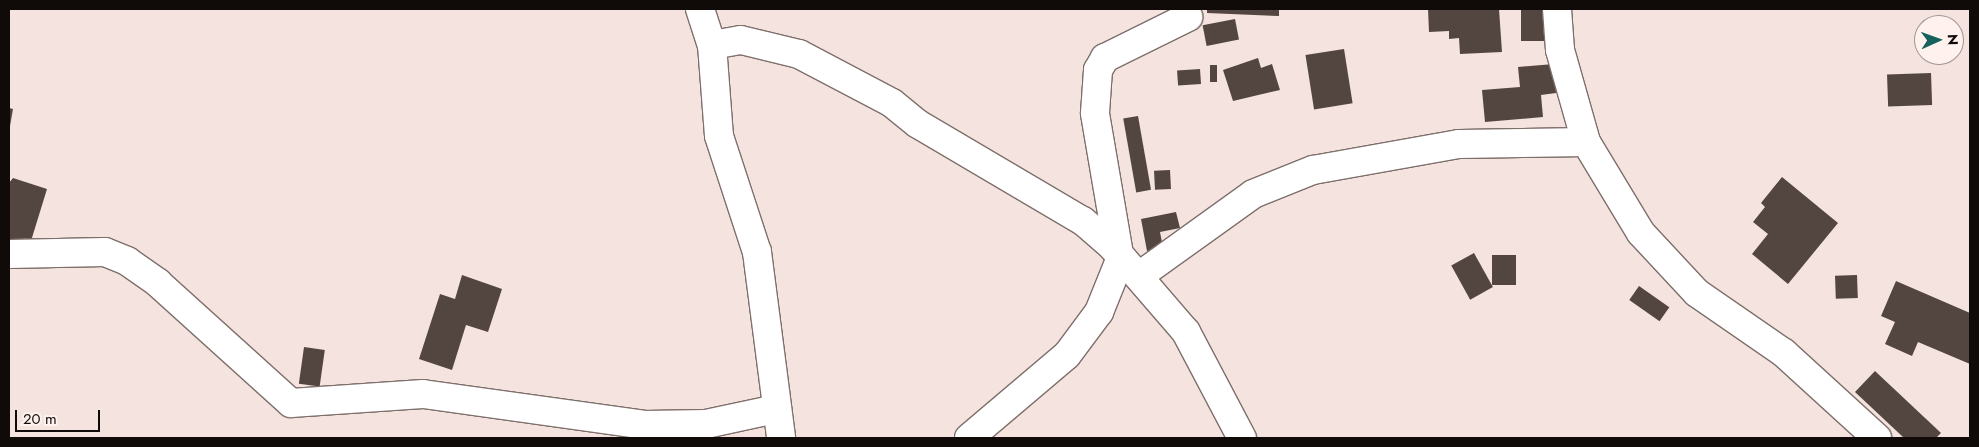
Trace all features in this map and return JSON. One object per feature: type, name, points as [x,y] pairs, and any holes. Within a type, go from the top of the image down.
[{"type":"street","points":[[700,9],[712,45],[716,118],[757,252],[781,438]]},
{"type":"street","points":[[1557,9],[1560,50],[1586,142],[1641,233],[1697,294],[1784,354],[1877,438]]},
{"type":"street","points":[[1130,268],[1095,113],[1098,70],[1105,58],[1188,16]]},
{"type":"street","points":[[712,45],[741,40],[774,45],[862,86],[1075,216],[1111,245],[1191,340],[1224,412],[1242,438]]},
{"type":"street","points":[[969,438],[1067,355],[1130,268],[1253,194],[1313,170],[1458,144],[1586,142]]},
{"type":"street","points":[[9,254],[105,252],[127,260],[158,283],[291,403],[423,394],[546,414],[654,425],[706,424],[776,409]]},
{"type":"building","points":[[1207,9],[1279,9],[1279,16],[1207,13]]},
{"type":"building","points":[[1428,9],[1499,9],[1502,52],[1460,54],[1459,38],[1449,39],[1449,31],[1429,32]]},
{"type":"building","points":[[1521,9],[1548,9],[1548,41],[1521,41]]},
{"type":"building","points":[[1235,19],[1239,40],[1207,46],[1203,25]]},
{"type":"building","points":[[1344,49],[1353,103],[1314,109],[1305,55]]},
{"type":"building","points":[[1258,58],[1261,68],[1272,64],[1280,90],[1233,101],[1223,70]]},
{"type":"building","points":[[1554,64],[1556,93],[1541,95],[1543,117],[1485,122],[1482,90],[1520,87],[1518,67]]},
{"type":"building","points":[[1210,65],[1217,65],[1217,82],[1210,82]]},
{"type":"building","points":[[1200,69],[1201,84],[1178,86],[1177,71]]},
{"type":"building","points":[[1931,73],[1932,105],[1888,107],[1887,75]]},
{"type":"building","points":[[9,108],[13,109],[10,126],[9,125]]},
{"type":"building","points":[[1138,116],[1151,190],[1136,192],[1123,119]]},
{"type":"building","points":[[1170,170],[1171,189],[1155,190],[1154,171]]},
{"type":"building","points":[[1782,177],[1838,223],[1788,284],[1752,254],[1768,234],[1753,222],[1765,207],[1761,203]]},
{"type":"building","points":[[13,178],[47,189],[31,241],[24,238],[22,243],[9,239],[9,183]]},
{"type":"building","points":[[1176,212],[1180,228],[1160,232],[1163,248],[1147,251],[1141,219]]},
{"type":"building","points":[[1474,253],[1493,287],[1470,300],[1451,266]]},
{"type":"building","points":[[1492,255],[1516,255],[1516,285],[1492,285]]},
{"type":"building","points":[[462,275],[502,289],[488,332],[466,325],[452,370],[419,359],[440,294],[455,299]]},
{"type":"building","points":[[1857,275],[1858,298],[1836,299],[1835,276]]},
{"type":"building","points":[[1896,281],[1970,313],[1970,364],[1918,342],[1912,356],[1885,344],[1895,322],[1881,316]]},
{"type":"building","points":[[1639,286],[1669,307],[1660,321],[1629,300]]},
{"type":"building","points":[[304,347],[325,350],[320,387],[299,384]]},
{"type":"building","points":[[1875,371],[1941,433],[1936,438],[1904,438],[1855,392]]}]
